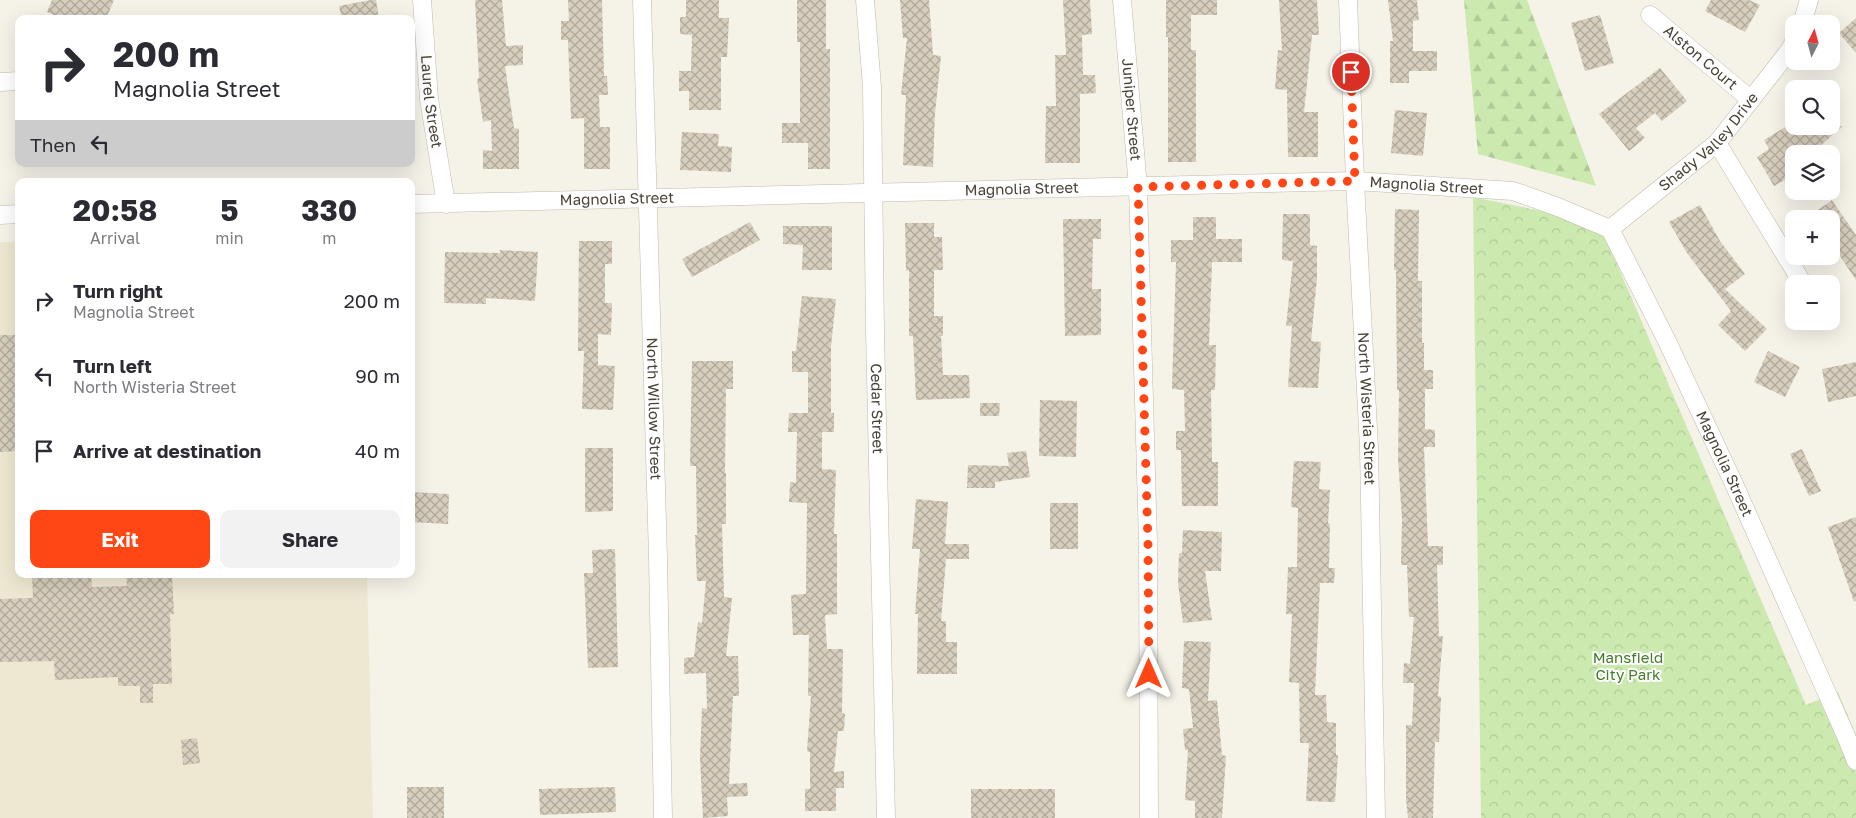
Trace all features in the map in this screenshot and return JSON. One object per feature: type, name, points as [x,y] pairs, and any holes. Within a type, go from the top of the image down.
[{"type":"street","name":"Laurel Street","points":[[422,0],[429,99],[446,204]]},
{"type":"street","name":"North Willow Street","points":[[642,0],[658,568],[662,818]]},
{"type":"street","name":"Cedar Street","points":[[865,0],[872,87],[886,818]]},
{"type":"street","name":"Juniper Street","points":[[1122,0],[1138,187],[1148,544],[1149,818]]},
{"type":"street","name":"North Wisteria Street","points":[[1348,0],[1369,448],[1376,818]]},
{"type":"street","points":[[1805,15],[1809,0]]},
{"type":"street","name":"Alston Court","points":[[1650,15],[1751,100]]},
{"type":"street","name":"Shady Valley Drive","points":[[1610,229],[1717,143],[1785,56]]},
{"type":"street","points":[[0,82],[15,81]]},
{"type":"street","points":[[1717,143],[1798,275]]},
{"type":"street","name":"Magnolia Street","points":[[415,204],[1355,181],[1513,191],[1558,207],[1610,229],[1666,339],[1730,476],[1856,761]]},
{"type":"street","points":[[0,215],[15,214]]},
{"type":"shaded area","points":[[0,242],[15,242],[15,578],[367,578],[373,818],[0,818]]},
{"type":"green space","points":[[1464,0],[1527,0],[1596,186],[1478,154]]},
{"type":"green space","name":"Mansfield City Park","points":[[1473,197],[1551,213],[1605,236],[1806,705],[1838,692],[1856,735],[1856,818],[1481,818]]},
{"type":"building","points":[[52,0],[114,0],[108,15],[53,15],[47,12]]},
{"type":"building","points":[[376,0],[378,15],[341,15],[339,6]]},
{"type":"building","points":[[475,0],[502,0],[506,46],[523,45],[523,65],[505,66],[514,128],[519,129],[519,169],[483,169],[483,150],[492,151],[491,120],[483,122],[477,79],[479,78]]},
{"type":"building","points":[[568,0],[602,0],[604,76],[607,76],[608,95],[599,95],[600,127],[610,127],[610,169],[584,169],[584,118],[571,119],[568,40],[561,40],[561,21],[569,21]]},
{"type":"building","points":[[686,0],[719,0],[719,18],[729,18],[727,57],[721,57],[721,110],[689,110],[689,91],[679,91],[679,71],[691,71],[692,35],[680,34],[680,17],[686,17]]},
{"type":"building","points":[[797,0],[826,0],[826,49],[830,49],[830,169],[808,169],[808,143],[782,143],[782,123],[800,123],[800,42],[797,42]]},
{"type":"building","points":[[900,0],[929,0],[933,55],[941,56],[935,113],[933,167],[903,165],[906,95],[901,95],[907,38],[903,38]]},
{"type":"building","points":[[1063,0],[1090,0],[1092,34],[1082,35],[1083,75],[1095,75],[1096,93],[1080,94],[1080,163],[1045,163],[1046,106],[1056,106],[1055,55],[1066,55]]},
{"type":"building","points":[[1166,0],[1217,0],[1217,15],[1191,15],[1191,50],[1196,50],[1196,162],[1168,162],[1168,37],[1166,37]]},
{"type":"building","points":[[1279,0],[1317,0],[1319,35],[1312,35],[1304,112],[1318,112],[1318,157],[1288,157],[1287,90],[1275,89],[1278,50],[1282,51]]},
{"type":"building","points":[[1388,0],[1417,0],[1419,20],[1413,21],[1413,51],[1437,51],[1437,71],[1409,71],[1409,83],[1390,83],[1390,41],[1393,41]]},
{"type":"building","points":[[1711,0],[1749,0],[1760,5],[1745,32],[1705,11]]},
{"type":"building","points":[[1600,15],[1614,63],[1585,71],[1571,23]]},
{"type":"building","points":[[1856,18],[1856,53],[1840,34]]},
{"type":"building","points":[[1660,68],[1687,101],[1662,121],[1655,113],[1636,128],[1645,138],[1629,151],[1599,114]]},
{"type":"building","points":[[1395,110],[1427,113],[1423,156],[1391,153]]},
{"type":"building","points":[[1785,127],[1785,135],[1833,135],[1821,145],[1785,145],[1785,180],[1774,186],[1757,157],[1769,149],[1764,140]]},
{"type":"building","points":[[682,132],[719,134],[718,146],[732,147],[731,172],[680,170]]},
{"type":"building","points":[[1831,201],[1839,210],[1818,210]]},
{"type":"building","points":[[1700,205],[1720,241],[1745,274],[1725,289],[1767,329],[1745,351],[1718,325],[1731,311],[1687,253],[1669,222]]},
{"type":"building","points":[[1395,209],[1419,210],[1418,281],[1422,281],[1424,370],[1433,370],[1433,389],[1425,389],[1425,429],[1435,430],[1435,447],[1424,447],[1428,546],[1443,546],[1443,565],[1437,565],[1439,636],[1443,636],[1438,696],[1441,697],[1439,742],[1435,742],[1433,818],[1408,818],[1406,799],[1406,725],[1412,725],[1414,683],[1403,683],[1404,663],[1410,664],[1414,617],[1409,617],[1407,565],[1401,565],[1402,519],[1398,459],[1399,390],[1397,390],[1396,270],[1394,270]]},
{"type":"building","points":[[1840,212],[1856,235],[1856,280],[1840,256]]},
{"type":"building","points":[[1283,214],[1310,214],[1310,245],[1317,246],[1317,278],[1311,341],[1321,342],[1318,388],[1288,387],[1292,326],[1286,326],[1293,261],[1282,260]]},
{"type":"building","points":[[1193,217],[1216,217],[1216,239],[1242,239],[1242,262],[1212,262],[1209,345],[1216,345],[1215,390],[1211,390],[1212,462],[1218,462],[1218,506],[1182,506],[1181,450],[1176,450],[1176,431],[1185,431],[1184,390],[1172,389],[1176,262],[1171,262],[1171,240],[1193,240]]},
{"type":"building","points":[[1063,219],[1101,219],[1101,239],[1093,239],[1092,289],[1101,289],[1101,335],[1065,336]]},
{"type":"building","points":[[750,222],[760,240],[692,277],[682,259]]},
{"type":"building","points":[[905,223],[934,223],[934,237],[942,237],[943,270],[934,270],[934,316],[943,316],[943,336],[941,336],[943,375],[969,375],[970,398],[916,400],[913,336],[909,336],[909,270],[906,271]]},
{"type":"building","points":[[783,226],[832,226],[832,270],[802,270],[803,245],[783,244]]},
{"type":"building","points":[[579,241],[612,241],[612,264],[605,264],[605,303],[612,303],[611,335],[598,334],[598,365],[615,366],[613,410],[582,409],[584,351],[578,351]]},
{"type":"building","points":[[500,250],[538,252],[535,301],[486,298],[486,304],[444,303],[445,252],[500,253]]},
{"type":"building","points":[[802,296],[836,299],[831,346],[831,413],[834,413],[834,432],[822,432],[822,469],[836,470],[834,534],[837,534],[837,614],[825,615],[827,649],[843,649],[842,713],[845,714],[844,731],[838,731],[834,772],[844,771],[844,788],[836,788],[836,811],[805,811],[805,789],[810,789],[810,752],[807,751],[811,696],[808,696],[809,635],[793,635],[791,595],[806,594],[807,503],[789,502],[790,482],[796,483],[797,432],[788,432],[789,413],[808,413],[808,372],[792,372],[792,351],[796,351]]},
{"type":"building","points":[[0,335],[15,335],[15,451],[0,452]]},
{"type":"building","points":[[1768,351],[1800,367],[1785,397],[1754,382]]},
{"type":"building","points":[[692,361],[733,361],[733,389],[726,389],[726,524],[722,524],[724,597],[732,598],[726,656],[738,656],[739,696],[733,696],[729,784],[747,783],[748,796],[727,797],[728,816],[703,818],[700,757],[702,708],[707,709],[706,673],[684,674],[684,658],[694,657],[698,622],[702,623],[706,581],[697,581],[695,535],[697,535],[696,466],[690,466]]},
{"type":"building","points":[[1856,362],[1856,396],[1828,402],[1822,369]]},
{"type":"building","points":[[1040,400],[1077,401],[1076,457],[1039,456]]},
{"type":"building","points":[[980,403],[1000,403],[999,416],[980,416]]},
{"type":"building","points":[[585,448],[613,448],[613,511],[585,512]]},
{"type":"building","points":[[1802,449],[1821,491],[1809,496],[1790,454]]},
{"type":"building","points":[[1026,451],[1030,477],[995,482],[995,488],[967,488],[968,465],[1009,466],[1007,453]]},
{"type":"building","points":[[1294,461],[1321,462],[1319,489],[1330,490],[1328,523],[1330,524],[1329,568],[1335,568],[1334,583],[1320,583],[1315,695],[1326,695],[1327,722],[1336,723],[1336,755],[1338,755],[1335,802],[1306,801],[1309,743],[1300,743],[1299,683],[1289,682],[1292,614],[1286,614],[1288,567],[1297,567],[1298,508],[1291,507]]},
{"type":"building","points":[[415,492],[449,494],[448,524],[415,522]]},
{"type":"building","points":[[916,499],[948,502],[945,544],[969,544],[969,559],[946,559],[941,621],[946,621],[946,642],[957,642],[957,674],[917,674],[918,614],[915,614],[920,549],[912,549]]},
{"type":"building","points":[[1050,503],[1078,503],[1078,549],[1050,549]]},
{"type":"building","points":[[1856,517],[1856,601],[1854,602],[1828,527]]},
{"type":"building","points":[[1183,530],[1222,532],[1221,571],[1205,571],[1212,620],[1183,623],[1178,583],[1179,553],[1182,553]]},
{"type":"building","points":[[615,549],[618,667],[588,668],[584,573],[593,573],[592,550]]},
{"type":"building","points":[[32,578],[91,578],[92,587],[127,586],[126,578],[172,578],[174,614],[170,614],[172,684],[153,684],[153,703],[140,703],[140,686],[118,686],[118,677],[55,680],[54,661],[0,662],[0,599],[33,598]]},
{"type":"building","points":[[1184,641],[1211,642],[1208,701],[1217,700],[1222,755],[1226,756],[1222,818],[1195,818],[1195,801],[1185,800],[1188,750],[1185,750],[1183,729],[1193,728],[1189,689],[1182,688]]},
{"type":"building","points":[[197,738],[200,763],[183,765],[181,740]]},
{"type":"building","points":[[407,787],[444,787],[444,818],[407,818]]},
{"type":"building","points":[[615,787],[616,812],[540,815],[539,789]]},
{"type":"building","points":[[971,789],[1055,789],[1055,818],[971,818]]},
{"type":"route","points":[[1149,674],[1148,544],[1138,187],[1355,181],[1351,72]]}]
